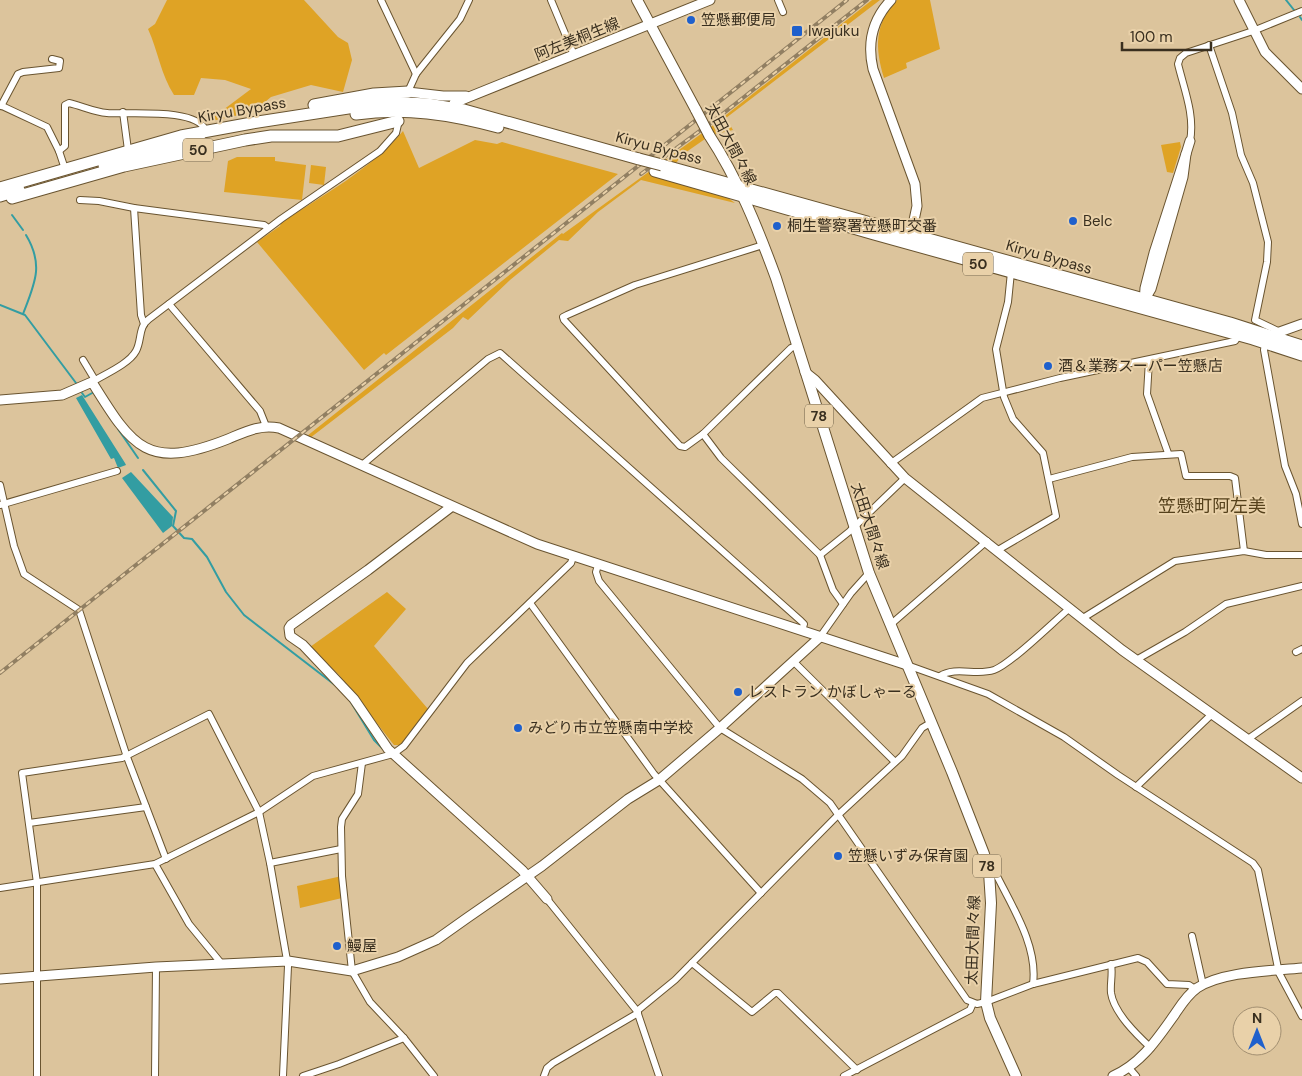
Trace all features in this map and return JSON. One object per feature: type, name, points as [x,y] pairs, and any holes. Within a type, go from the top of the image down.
[{"type":"highway","points":[[225,127],[245,120],[346,99],[407,95]]},
{"type":"highway","name":"Kiryu Bypass","points":[[0,188],[128,150],[225,127],[370,104],[418,103],[483,115],[659,168],[1143,304],[1239,336],[1272,337],[1302,355]]},
{"type":"highway","name":"50","points":[[0,196],[151,151],[207,138],[379,111],[416,111],[448,115],[636,161]]},
{"type":"highway","name":"50","points":[[0,200],[63,185],[137,163],[245,140],[271,136],[338,136],[399,119]]},
{"type":"highway","name":"Kiryu Bypass","points":[[910,239],[1011,272],[1143,304],[1302,346]]},
{"type":"main road","name":"太田大間々線","points":[[637,0],[740,191],[763,245],[869,573],[932,722],[989,872],[991,903],[986,1002],[990,1018],[1016,1076]]},
{"type":"street","points":[[381,0],[416,74]]},
{"type":"street","points":[[551,0],[574,55]]},
{"type":"street","name":"阿左美桐生線","points":[[454,103],[710,0]]},
{"type":"street","points":[[778,0],[783,12]]},
{"type":"street","points":[[891,0],[875,24],[871,40],[871,57],[878,82],[915,184],[917,206],[910,239]]},
{"type":"street","points":[[1239,0],[1265,52],[1302,89]]},
{"type":"street","points":[[466,1],[457,23],[416,74],[407,95],[474,95]]},
{"type":"street","points":[[1143,304],[1154,253],[1190,141],[1192,127],[1190,112],[1178,61],[1186,53],[1253,31],[1302,11]]},
{"type":"street","points":[[1209,46],[1232,113],[1241,155],[1253,183],[1268,242],[1267,262],[1255,320],[1272,337]]},
{"type":"street","points":[[52,59],[60,61],[59,68],[23,72],[15,77],[0,105],[47,127],[59,151],[65,169]]},
{"type":"street","points":[[59,151],[65,146],[65,108],[67,104],[104,113],[123,112],[178,116],[201,124],[206,131]]},
{"type":"street","points":[[123,112],[128,150]]},
{"type":"street","points":[[0,400],[62,395],[93,381],[133,356],[144,324],[268,228],[380,151],[394,137],[399,119],[413,116]]},
{"type":"street","points":[[80,200],[264,225],[268,228]]},
{"type":"street","points":[[134,208],[140,315],[144,324]]},
{"type":"street","points":[[763,245],[635,285],[563,318],[608,371],[680,446],[688,446],[703,434],[790,349],[796,346]]},
{"type":"street","points":[[998,550],[1056,516],[1043,453],[1013,419],[1004,393],[996,348],[1009,298],[1011,272]]},
{"type":"street","points":[[169,304],[260,411],[266,426]]},
{"type":"street","points":[[1302,324],[1272,337],[1264,350],[1285,466],[1296,494],[1302,524]]},
{"type":"street","points":[[890,464],[979,400],[1067,376],[1236,341],[1239,336]]},
{"type":"street","points":[[362,465],[488,359],[500,353],[801,621],[804,624],[802,631]]},
{"type":"street","points":[[83,360],[93,381],[128,435],[137,444],[151,451],[166,453],[202,448],[266,426],[284,430],[536,544],[907,665],[988,694],[1064,736],[1136,788],[1253,864],[1258,870],[1278,970],[1302,1016]]},
{"type":"street","points":[[1149,360],[1147,394],[1168,453]]},
{"type":"street","points":[[805,372],[815,380],[890,464],[905,478],[1136,660],[1302,778]]},
{"type":"street","points":[[703,434],[721,458],[820,555],[833,590],[843,604]]},
{"type":"street","points":[[1048,479],[1102,464],[1168,453],[1181,454],[1186,476],[1230,476],[1235,478],[1244,551]]},
{"type":"street","points":[[3,504],[117,472]]},
{"type":"street","points":[[820,555],[905,478]]},
{"type":"street","points":[[0,485],[14,546],[24,574],[79,610],[126,757],[166,859]]},
{"type":"street","points":[[451,507],[289,628],[290,636],[303,645],[354,699],[388,749],[527,876],[547,899],[637,1012],[647,1047],[659,1076]]},
{"type":"street","points":[[890,624],[987,541]]},
{"type":"street","points":[[1083,618],[1175,561],[1244,551],[1266,555],[1302,555]]},
{"type":"street","points":[[0,888],[155,864],[259,812],[313,776],[393,754],[404,746],[467,663],[571,563],[573,557]]},
{"type":"street","points":[[598,565],[596,572],[599,581],[720,728],[802,779],[824,798],[838,814],[967,1000],[973,1003],[986,1002],[1033,984],[1141,958],[1167,984],[1199,987]]},
{"type":"street","points":[[0,979],[156,966],[288,961],[352,971],[385,962],[436,940],[527,876],[628,799],[659,780],[720,728],[820,637],[843,604],[869,573]]},
{"type":"street","points":[[1136,660],[1226,604],[1302,586]]},
{"type":"street","points":[[530,603],[659,780],[762,893]]},
{"type":"street","points":[[940,676],[957,671],[981,673],[1001,667],[1070,608]]},
{"type":"street","points":[[794,662],[895,762]]},
{"type":"street","points":[[1248,739],[1302,701]]},
{"type":"street","points":[[37,1076],[36,883],[22,773],[126,757],[209,714],[259,812],[270,863],[288,961],[283,1076]]},
{"type":"street","points":[[1136,788],[1212,714]]},
{"type":"street","points":[[544,1076],[547,1068],[552,1063],[637,1012],[675,980],[838,814],[895,762],[919,731],[932,722]]},
{"type":"street","points":[[362,763],[358,794],[342,819],[341,849],[352,971],[370,1002],[404,1038],[434,1076]]},
{"type":"street","points":[[29,823],[146,806]]},
{"type":"street","points":[[270,863],[341,849]]},
{"type":"street","points":[[155,864],[189,924],[221,964]]},
{"type":"street","points":[[989,872],[993,872],[997,876],[1020,924],[1032,958],[1033,984]]},
{"type":"street","points":[[1192,936],[1199,987]]},
{"type":"street","points":[[692,963],[752,1012],[775,993],[778,993],[857,1070]]},
{"type":"street","points":[[1112,964],[1111,992],[1115,1004],[1120,1013],[1151,1048]]},
{"type":"street","points":[[155,1076],[156,966]]},
{"type":"street","points":[[1114,1076],[1129,1068],[1151,1048],[1184,1000],[1199,987],[1240,975],[1302,968]]},
{"type":"street","points":[[844,1076],[970,1010],[973,1003]]},
{"type":"street","points":[[303,1076],[404,1038]]},
{"type":"street","points":[[1129,1068],[1136,1076]]},
{"type":"shaded area","points":[[167,0],[304,0],[338,37],[348,43],[352,60],[343,92],[311,85],[271,97],[253,112],[207,122],[251,89],[225,80],[201,78],[194,95],[174,95],[166,79],[148,29],[155,24]]},
{"type":"shaded area","points":[[872,0],[880,0],[726,118],[733,130],[715,134],[713,132],[704,136],[705,139],[682,155],[676,163],[667,160],[649,174],[728,198],[735,203],[641,180],[598,212],[568,241],[559,240],[510,280],[468,320],[463,317],[453,328],[310,438],[307,436],[562,233],[712,126]]},
{"type":"shaded area","points":[[897,0],[930,0],[940,49],[906,63],[907,68],[884,78],[878,46],[880,27],[889,9]]},
{"type":"shaded area","points":[[403,131],[419,168],[475,140],[497,144],[502,142],[618,174],[386,355],[384,353],[364,370],[257,242],[280,226],[281,223],[361,170]]},
{"type":"shaded area","points":[[1180,142],[1181,147],[1173,173],[1167,172],[1161,145]]},
{"type":"shaded area","points":[[237,157],[275,157],[275,161],[306,165],[302,200],[224,192],[228,161]]},
{"type":"shaded area","points":[[311,165],[326,167],[324,185],[309,183]]},
{"type":"shaded area","points":[[387,592],[406,609],[374,646],[428,709],[400,745],[394,745],[339,675],[310,647]]},
{"type":"shaded area","points":[[342,876],[342,898],[300,908],[297,886]]},
{"type":"water","points":[[82,395],[126,465],[118,468],[114,458],[111,459],[76,398]]},
{"type":"water","points":[[131,472],[173,517],[172,526],[163,533],[122,478]]},
{"type":"waterway","points":[[1286,0],[1294,10]]},
{"type":"waterway","points":[[12,215],[23,230]]},
{"type":"waterway","points":[[23,314],[36,274],[35,256],[26,235]]},
{"type":"waterway","points":[[0,305],[25,315],[76,383]]},
{"type":"waterway","points":[[82,393],[85,397],[94,392]]},
{"type":"waterway","points":[[118,429],[138,458]]},
{"type":"waterway","points":[[143,470],[176,511],[173,526],[184,538],[192,539],[207,557],[226,592],[244,615],[335,685]]},
{"type":"waterway","points":[[349,699],[374,740],[383,749]]},
{"type":"railway","points":[[0,673],[847,0]]},
{"type":"railway","points":[[641,174],[720,116],[867,0]]},
{"type":"place","name":"笠懸郵便局","points":[[691,20]]},
{"type":"place","name":"Iwajuku","points":[[797,31]]},
{"type":"place","name":"Belc","points":[[1073,221]]},
{"type":"place","name":"桐生警察署笠懸町交番","points":[[777,226]]},
{"type":"place","name":"酒＆業務スーパー笠懸店","points":[[1048,366]]},
{"type":"place","name":"レストラン かぼしゃーる","points":[[738,692]]},
{"type":"place","name":"みどり市立笠懸南中学校","points":[[518,728]]},
{"type":"place","name":"笠懸いずみ保育園","points":[[838,856]]},
{"type":"place","name":"鰻屋","points":[[337,946]]},
{"type":"district","name":"笠懸町阿左美","points":[[1212,506]]}]
